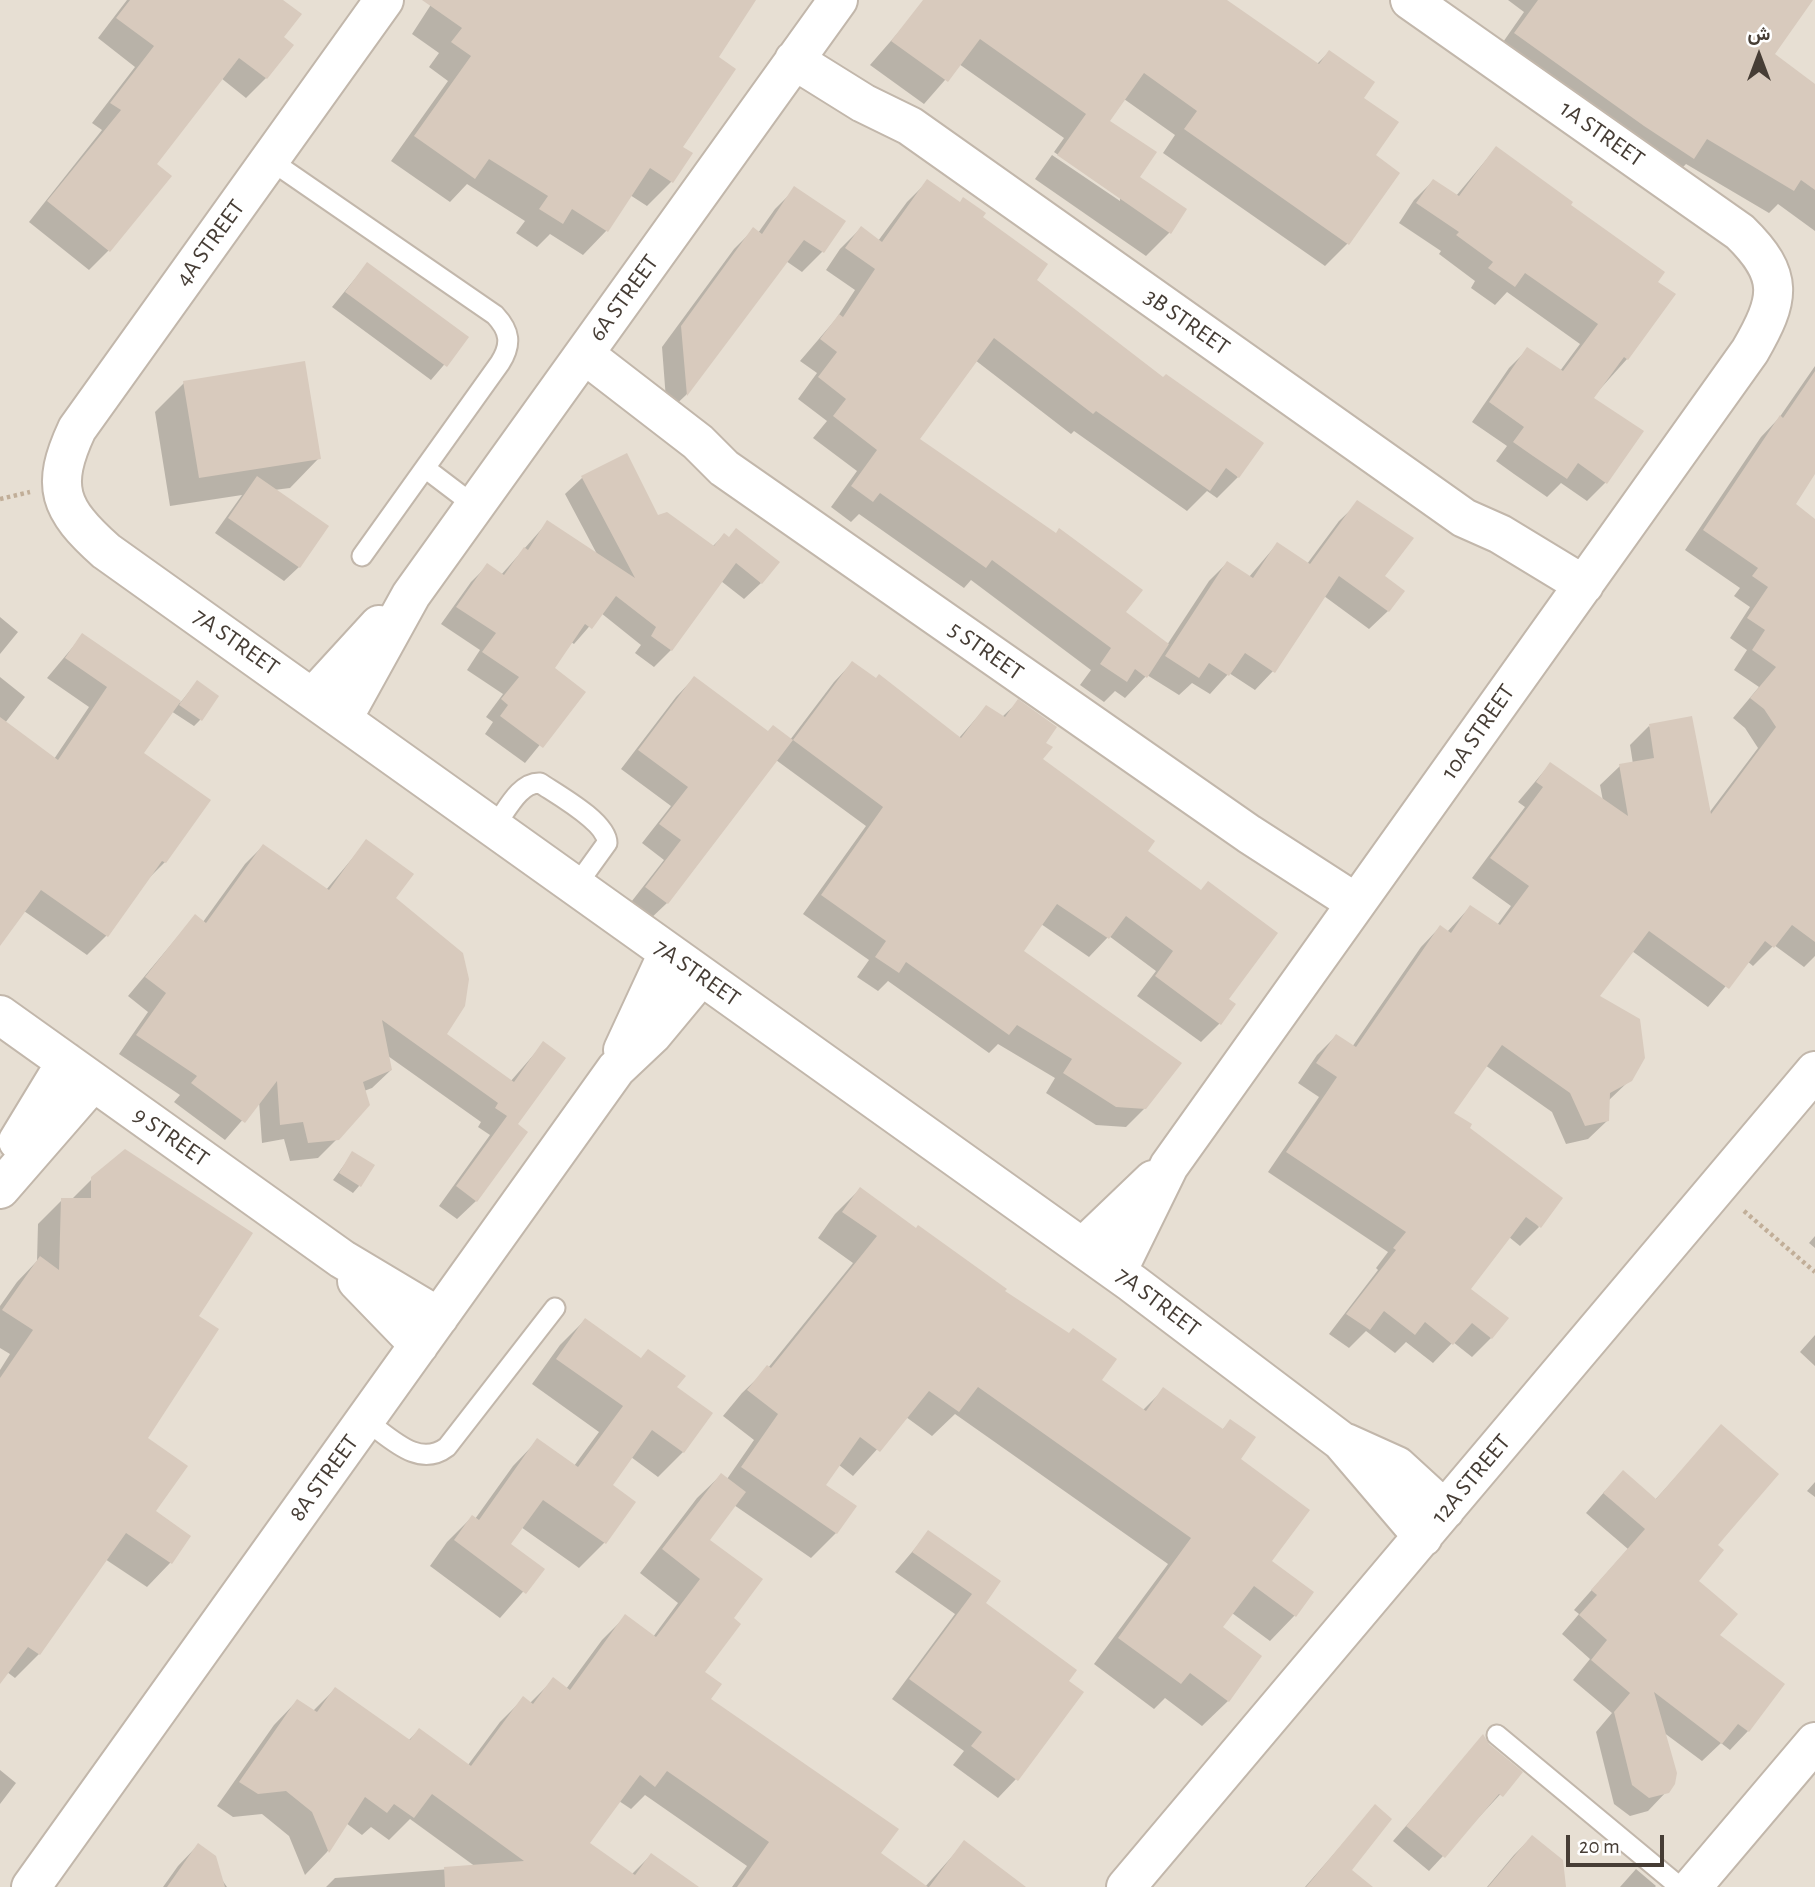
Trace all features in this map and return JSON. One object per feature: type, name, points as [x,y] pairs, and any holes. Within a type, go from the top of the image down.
[{"type":"street","name":"4A STREET","points":[[62,497],[62,461],[77,429],[384,0]]},
{"type":"street","name":"6A STREET","points":[[328,708],[384,620],[411,596],[838,0]]},
{"type":"street","name":"1A STREET","points":[[1410,0],[1741,232],[1764,255],[1774,285]]},
{"type":"street","name":"3B STREET","points":[[803,49],[863,103],[910,126],[1464,518],[1489,544],[1576,596]]},
{"type":"street","name":"10A STREET","points":[[1117,1272],[1166,1171],[1750,351],[1768,320],[1774,285]]},
{"type":"street","name":"5 STREET","points":[[575,366],[677,447],[724,468],[1249,834],[1271,863],[1346,918]]},
{"type":"street","name":"7A STREET","points":[[62,497],[79,527],[106,551],[1083,1247],[1341,1441],[1397,1466],[1434,1523]]},
{"type":"street","name":"8A STREET","points":[[616,1069],[668,953]]},
{"type":"street","name":"8A STREET","points":[[31,1887],[616,1069],[652,1035],[701,976]]},
{"type":"street","name":"9 STREET","points":[[0,1015],[342,1259],[372,1299],[429,1331]]},
{"type":"street","name":"12A STREET","points":[[1126,1887],[1815,1071]]},
{"type":"street","points":[[0,1173],[80,1072]]},
{"type":"street","points":[[0,1189],[80,1072]]},
{"type":"street","name":"10A STREET","points":[[1083,1247],[1130,1199],[1166,1171]]},
{"type":"street","points":[[1692,1887],[1815,1742]]},
{"type":"lane","points":[[270,160],[495,315],[505,325],[509,337],[508,351],[362,556]]},
{"type":"lane","points":[[425,468],[475,506]]},
{"type":"lane","points":[[494,827],[522,790],[533,783],[540,783],[599,825],[604,830],[607,843],[576,886]]},
{"type":"lane","points":[[365,1420],[411,1452],[430,1456],[439,1452],[555,1308]]},
{"type":"lane","points":[[1497,1735],[1680,1887]]},
{"type":"path","points":[[1717,1187],[1815,1272]]},
{"type":"shaded area","points":[[0,0],[1815,0],[1815,1887],[0,1887]]},
{"type":"building","points":[[130,0],[283,0],[302,14],[284,37],[294,45],[267,79],[239,58],[157,164],[172,176],[110,252],[47,201],[121,110],[110,103],[154,46],[116,18]]},
{"type":"building","points":[[422,0],[756,0],[719,57],[736,69],[683,147],[693,153],[673,183],[650,168],[608,232],[572,209],[563,224],[539,209],[548,196],[489,159],[475,179],[414,136],[471,56],[451,42],[462,28]]},
{"type":"building","points":[[923,0],[1227,0],[1319,64],[1329,50],[1375,82],[1364,98],[1399,122],[1376,155],[1400,173],[1349,245],[1184,129],[1197,111],[1144,73],[1110,121],[1157,152],[1140,177],[1187,209],[1171,234],[1057,155],[1086,114],[980,39],[948,82],[891,41]]},
{"type":"building","points":[[1538,0],[1813,0],[1775,54],[1815,84],[1815,190],[1801,180],[1794,191],[1707,139],[1694,159],[1644,126],[1514,33]]},
{"type":"building","points":[[1496,146],[1573,202],[1571,205],[1665,272],[1658,282],[1676,294],[1628,360],[1624,357],[1594,398],[1644,431],[1607,484],[1578,463],[1567,479],[1533,456],[1513,442],[1524,427],[1489,402],[1527,347],[1563,371],[1598,324],[1525,273],[1515,287],[1488,268],[1493,262],[1456,235],[1459,232],[1416,203],[1433,179],[1459,196]]},
{"type":"building","points":[[927,179],[960,202],[963,197],[986,213],[983,217],[1048,264],[1037,280],[1163,377],[1166,374],[1264,443],[1239,478],[1226,468],[1210,491],[1096,411],[1093,414],[994,338],[920,439],[1056,533],[1059,528],[1143,590],[1126,612],[1169,644],[1147,678],[1135,669],[1127,682],[1100,664],[1111,648],[992,560],[986,568],[880,493],[873,502],[851,486],[877,450],[833,416],[846,399],[818,377],[837,352],[820,339],[839,314],[843,317],[875,269],[845,248],[861,226],[882,242]]},
{"type":"building","points":[[794,186],[846,221],[824,253],[804,240],[687,396],[681,326],[753,227],[762,234]]},
{"type":"building","points":[[367,262],[469,337],[447,367],[345,292]]},
{"type":"building","points":[[305,361],[321,459],[199,478],[183,381]]},
{"type":"building","points":[[1815,371],[1815,474],[1796,504],[1815,519],[1815,942],[1792,925],[1774,948],[1765,941],[1729,989],[1649,931],[1600,996],[1640,1019],[1645,1058],[1632,1081],[1610,1093],[1609,1121],[1585,1126],[1570,1093],[1502,1045],[1454,1113],[1472,1124],[1470,1128],[1563,1198],[1541,1228],[1526,1217],[1471,1289],[1509,1318],[1492,1339],[1472,1323],[1453,1345],[1425,1322],[1415,1335],[1384,1311],[1370,1330],[1346,1314],[1396,1250],[1393,1248],[1406,1232],[1286,1152],[1337,1077],[1316,1063],[1336,1034],[1356,1047],[1440,925],[1451,933],[1470,905],[1500,925],[1529,886],[1490,858],[1543,787],[1536,782],[1550,762],[1628,816],[1619,764],[1654,758],[1649,724],[1692,716],[1711,814],[1776,727],[1764,709],[1750,698],[1776,667],[1752,650],[1765,630],[1747,618],[1768,587],[1752,576],[1758,568],[1703,530],[1780,415],[1783,418]]},
{"type":"building","points":[[627,453],[658,515],[667,512],[714,546],[724,533],[729,537],[736,528],[780,562],[762,584],[736,563],[672,651],[651,636],[656,627],[616,596],[592,629],[585,624],[555,668],[586,692],[543,748],[500,716],[508,705],[501,699],[519,677],[482,652],[496,633],[456,607],[487,563],[504,575],[524,547],[528,550],[547,520],[635,578],[581,476]]},
{"type":"building","points":[[257,476],[329,526],[300,568],[228,518]]},
{"type":"building","points":[[1357,500],[1414,538],[1385,576],[1405,591],[1389,612],[1339,576],[1275,673],[1245,653],[1229,676],[1209,663],[1199,678],[1165,656],[1227,561],[1253,578],[1277,542],[1310,564]]},
{"type":"building","points":[[82,633],[181,701],[144,753],[211,800],[166,863],[162,861],[108,937],[41,890],[0,946],[0,717],[58,760],[107,687],[65,658]]},
{"type":"building","points":[[852,661],[876,678],[879,674],[961,738],[986,705],[1005,717],[1018,699],[1057,727],[1046,743],[1053,747],[1043,759],[1155,841],[1148,851],[1201,890],[1208,881],[1278,933],[1229,999],[1236,1004],[1221,1025],[1155,976],[1173,951],[1126,916],[1109,939],[1057,904],[1024,951],[1182,1063],[1146,1109],[1116,1107],[1063,1073],[1072,1059],[1017,1025],[1009,1035],[906,962],[899,973],[875,957],[886,941],[821,895],[883,807],[793,740]]},
{"type":"building","points":[[694,676],[768,731],[773,725],[793,740],[668,904],[645,887],[681,840],[659,824],[688,787],[638,750]]},
{"type":"building","points":[[197,680],[219,696],[202,721],[179,705]]},
{"type":"building","points":[[366,839],[414,874],[396,898],[463,953],[469,979],[465,1006],[447,1034],[514,1082],[543,1041],[566,1058],[518,1124],[528,1132],[477,1202],[456,1186],[507,1116],[495,1108],[498,1103],[382,1020],[392,1070],[363,1082],[370,1105],[339,1140],[308,1143],[303,1122],[280,1125],[277,1081],[245,1123],[191,1083],[197,1076],[136,1035],[166,993],[145,977],[195,914],[206,923],[263,844],[329,890]]},
{"type":"building","points":[[125,1149],[253,1233],[199,1316],[219,1329],[148,1438],[188,1466],[156,1511],[191,1536],[172,1564],[126,1533],[40,1655],[28,1647],[0,1684],[0,1378],[33,1330],[2,1310],[40,1256],[59,1270],[61,1198],[91,1198],[91,1177]]},
{"type":"building","points":[[352,1151],[375,1165],[361,1187],[339,1173]]},
{"type":"building","points":[[860,1187],[916,1228],[918,1225],[1007,1289],[1005,1291],[1069,1333],[1073,1328],[1117,1359],[1102,1380],[1146,1411],[1163,1387],[1223,1429],[1230,1419],[1256,1437],[1241,1459],[1310,1510],[1272,1561],[1314,1592],[1296,1617],[1254,1586],[1223,1627],[1262,1656],[1229,1702],[1190,1673],[1181,1684],[1118,1638],[1191,1538],[978,1387],[959,1412],[929,1391],[880,1452],[860,1437],[826,1485],[857,1506],[837,1534],[741,1467],[778,1414],[747,1390],[767,1365],[771,1368],[877,1236],[842,1212]]},
{"type":"building","points":[[585,1318],[641,1358],[648,1349],[686,1376],[677,1387],[713,1413],[684,1453],[652,1430],[613,1485],[636,1502],[606,1544],[543,1500],[511,1544],[545,1569],[526,1594],[454,1540],[472,1515],[479,1520],[537,1438],[578,1467],[623,1406],[556,1359]]},
{"type":"building","points":[[1721,1424],[1779,1474],[1718,1545],[1724,1550],[1699,1581],[1738,1614],[1720,1635],[1785,1684],[1749,1732],[1738,1724],[1722,1744],[1654,1692],[1677,1773],[1675,1784],[1669,1793],[1649,1798],[1632,1785],[1614,1712],[1630,1693],[1591,1660],[1607,1640],[1579,1615],[1597,1595],[1591,1590],[1645,1529],[1603,1493],[1623,1470],[1656,1499]]},
{"type":"building","points":[[721,1473],[746,1492],[710,1540],[763,1579],[734,1618],[741,1624],[705,1672],[722,1684],[711,1699],[899,1829],[881,1853],[928,1887],[737,1887],[769,1842],[667,1771],[655,1787],[640,1775],[590,1843],[635,1875],[651,1853],[699,1887],[445,1887],[444,1867],[524,1861],[432,1794],[414,1818],[394,1804],[387,1813],[365,1797],[329,1853],[312,1812],[286,1791],[258,1794],[239,1782],[297,1699],[317,1712],[335,1687],[410,1740],[419,1728],[471,1766],[523,1696],[533,1704],[553,1677],[570,1690],[625,1614],[656,1637],[700,1579],[662,1549]]},
{"type":"building","points":[[928,1530],[1001,1581],[986,1603],[1077,1670],[1069,1681],[1084,1692],[1018,1781],[971,1746],[982,1732],[909,1679],[972,1594],[912,1552]]},
{"type":"building","points":[[1483,1734],[1489,1744],[1523,1772],[1503,1797],[1499,1794],[1445,1858],[1406,1826]]},
{"type":"building","points":[[1375,1804],[1392,1819],[1352,1870],[1373,1887],[1306,1887]]},
{"type":"building","points":[[1532,1835],[1563,1860],[1566,1887],[1488,1887]]},
{"type":"building","points":[[964,1840],[1026,1887],[929,1887]]},
{"type":"building","points":[[198,1843],[216,1856],[225,1887],[167,1887]]}]
